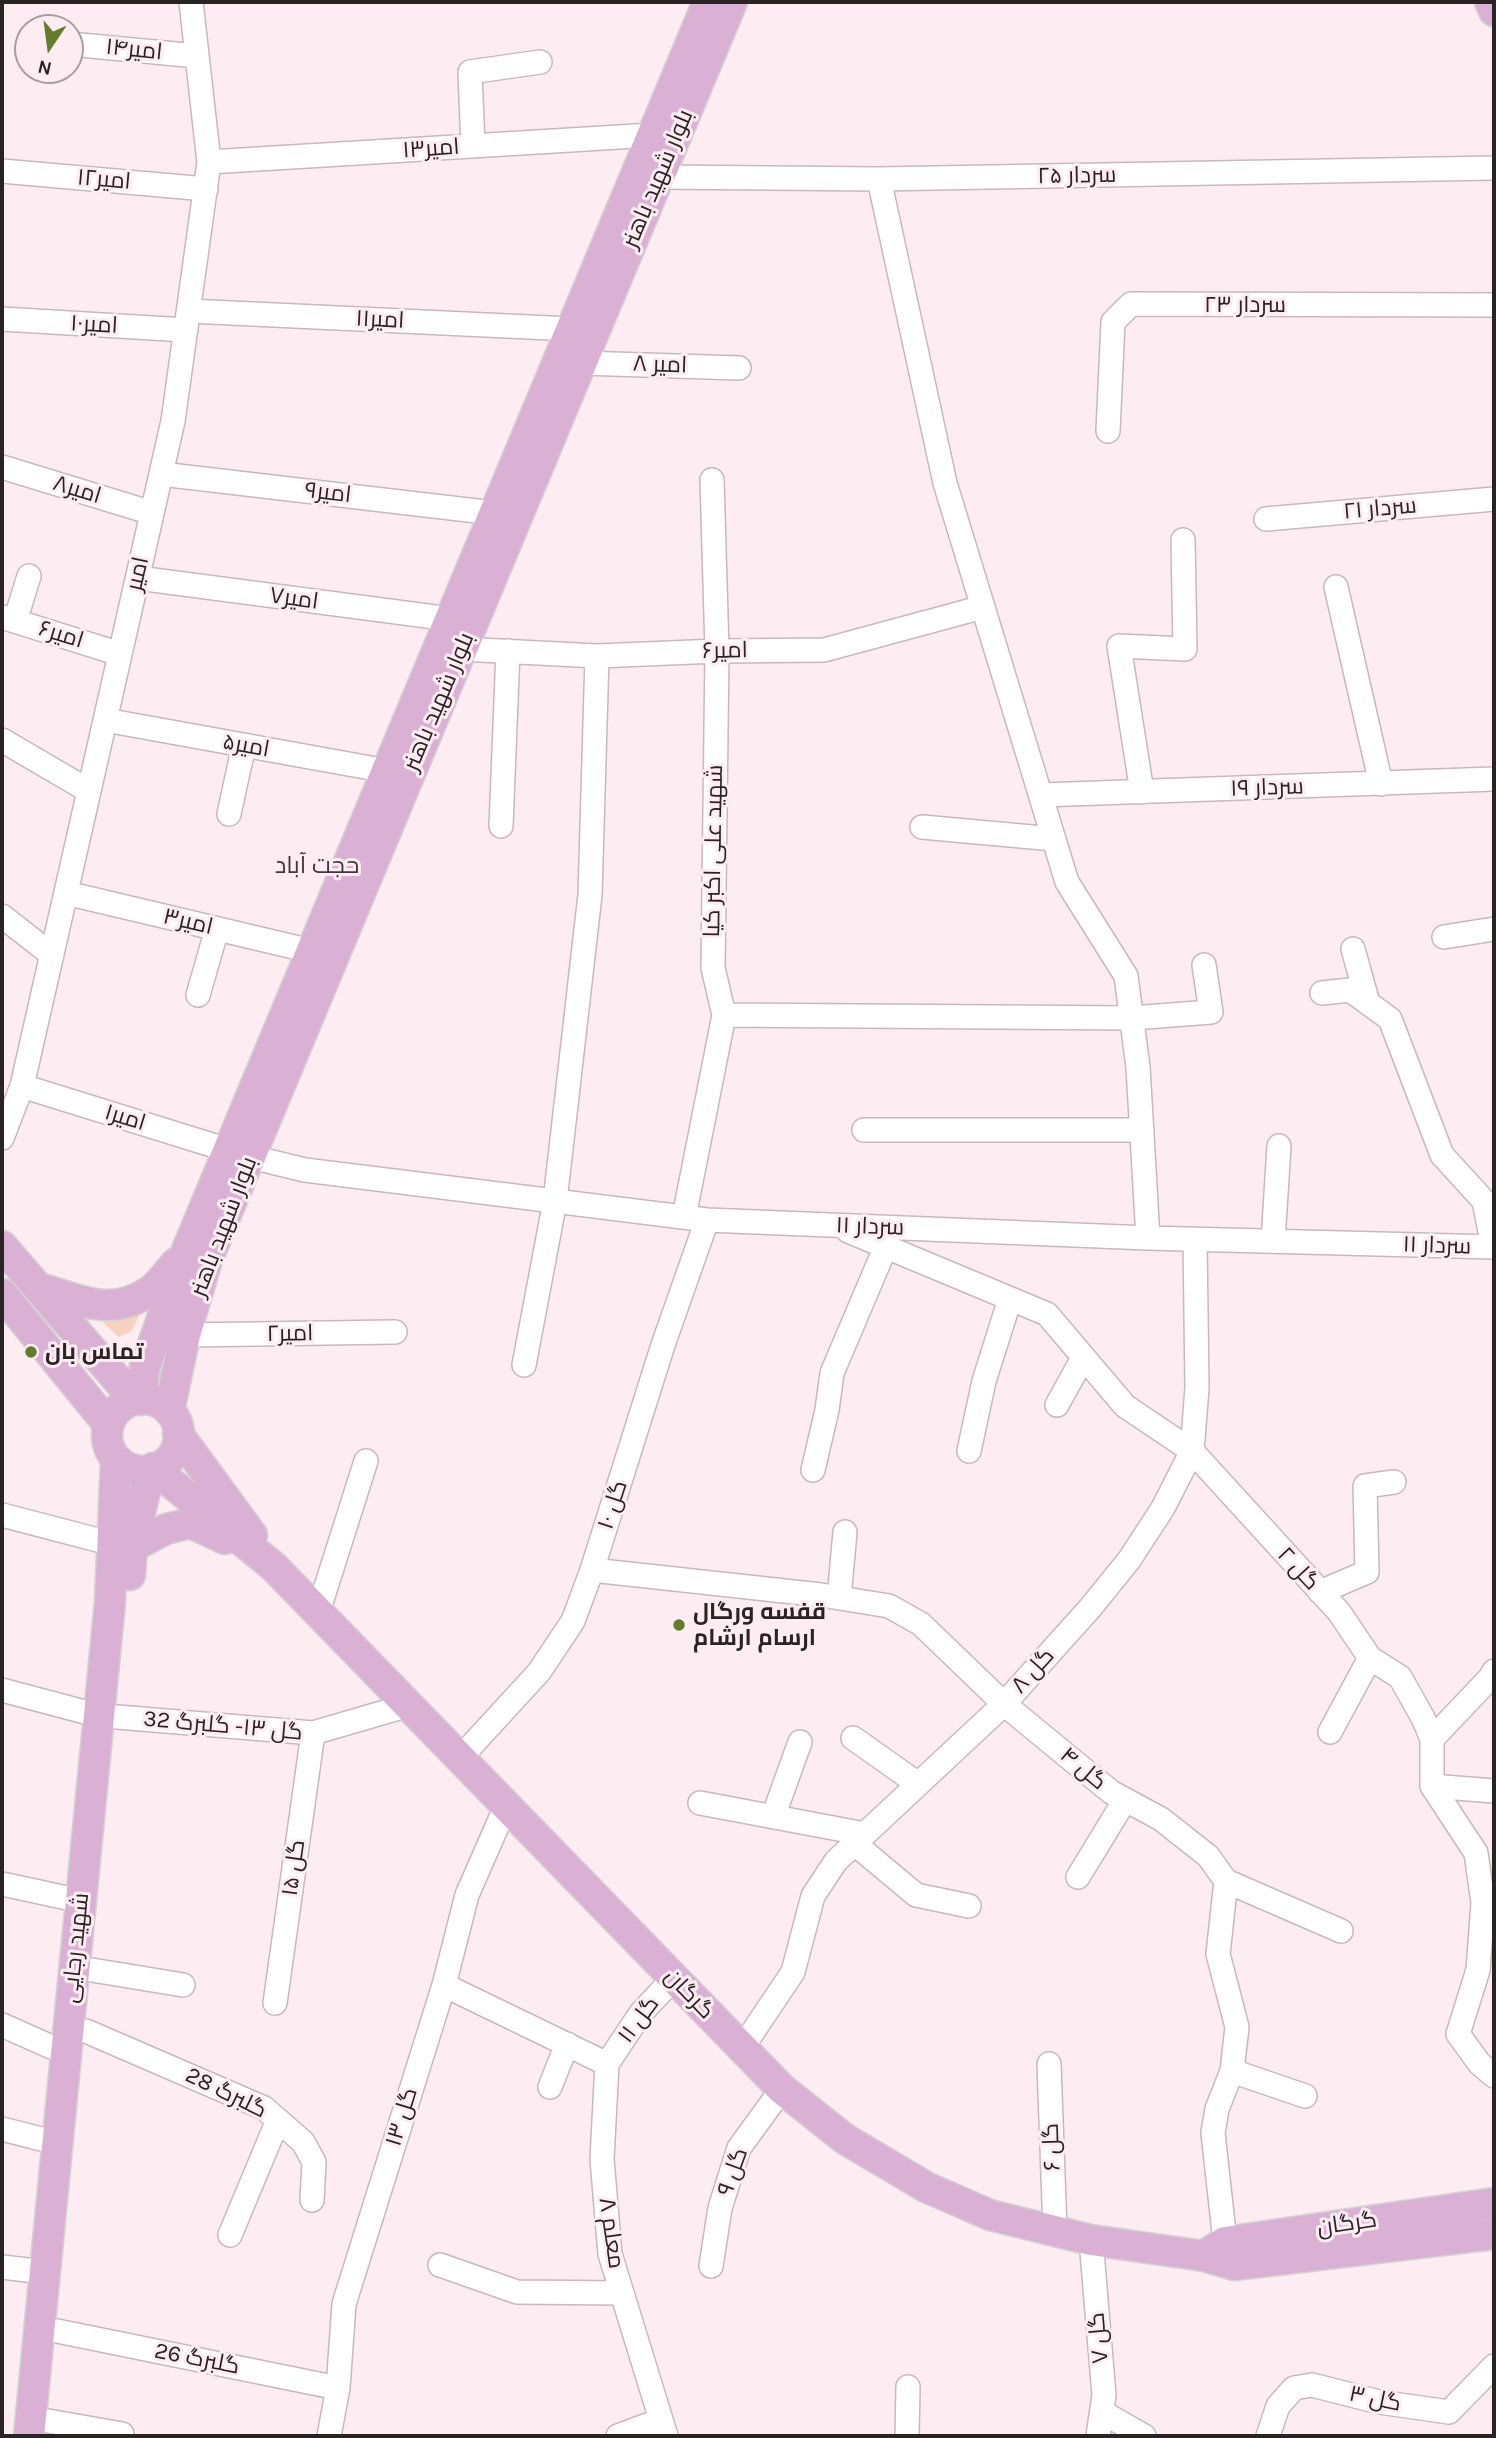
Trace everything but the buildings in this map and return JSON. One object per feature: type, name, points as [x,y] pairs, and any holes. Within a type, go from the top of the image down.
[{"type":"main road","name":"بلوار شهید باهنر","points":[[174,1422],[185,1335],[239,1154],[311,951],[708,2]]},
{"type":"main road","name":"بلوار شهید باهنر","points":[[138,1400],[145,1366],[186,1252],[239,1154],[461,649],[733,2]]},
{"type":"main road","points":[[1490,2],[1494,11]]},
{"type":"main road","points":[[2,1246],[138,1400]]},
{"type":"main road","points":[[40,1288],[106,1308],[151,1291],[186,1252]]},
{"type":"main road","points":[[2,1294],[108,1424]]},
{"type":"main road","points":[[174,1422],[177,1446],[171,1457],[162,1465],[138,1470],[116,1459],[109,1448],[106,1436],[114,1413],[123,1405],[138,1400],[159,1403],[174,1422],[274,1567]]},
{"type":"main road","name":"شهید رجایی","points":[[41,2431],[57,2331],[92,1970],[123,1545],[116,1459]]},
{"type":"main road","points":[[152,1469],[274,1567]]},
{"type":"main road","name":"شهید رجایی","points":[[123,1545],[152,1469]]},
{"type":"main road","points":[[123,1545],[191,1523],[222,1537],[274,1567]]},
{"type":"main road","name":"گرگان","points":[[274,1567],[782,2089],[845,2139],[926,2188],[990,2215],[1091,2240],[1214,2249],[1494,2203]]},
{"type":"main road","name":"شهید رجایی","points":[[41,2431],[44,2272],[81,1901],[109,1716]]},
{"type":"main road","name":"گرگان","points":[[1214,2249],[1234,2265],[1494,2234]]},
{"type":"street","name":"امیر","points":[[2,1138],[22,1086],[173,421],[209,162],[191,2]]},
{"type":"street","name":"امیر۱۴","points":[[84,45],[197,56]]},
{"type":"street","points":[[473,146],[470,72],[540,62]]},
{"type":"street","name":"امیر۱۳","points":[[209,162],[652,135]]},
{"type":"street","name":"سردار ۲۵","points":[[659,177],[879,180],[1494,168]]},
{"type":"street","name":"امیر۱۲","points":[[2,171],[206,189]]},
{"type":"street","points":[[879,180],[945,483],[1067,881],[1126,976],[1139,1067],[1148,1237]]},
{"type":"street","name":"سردار ۲۳","points":[[1108,431],[1113,322],[1131,304],[1494,305]]},
{"type":"street","name":"امیر۱۰","points":[[2,319],[187,321]]},
{"type":"street","name":"امیر۱۱","points":[[187,321],[571,329]]},
{"type":"street","name":"امیر ۸","points":[[581,363],[739,368]]},
{"type":"street","name":"امیر۸","points":[[2,467],[152,513]]},
{"type":"street","name":"امیر۹","points":[[161,474],[494,513]]},
{"type":"street","name":"شهید علی اکبر کیا","points":[[696,1219],[724,1015],[713,968],[717,651],[712,480]]},
{"type":"street","name":"سردار ۲۱","points":[[1266,519],[1494,499]]},
{"type":"street","points":[[1142,792],[1119,646],[1185,649],[1183,540]]},
{"type":"street","points":[[8,619],[29,576]]},
{"type":"street","name":"امیر۷","points":[[138,578],[450,619]]},
{"type":"street","points":[[1336,587],[1381,784]]},
{"type":"street","name":"امیر۶","points":[[461,649],[597,656],[824,650],[983,607]]},
{"type":"street","name":"امیر۶","points":[[8,619],[120,654]]},
{"type":"street","points":[[501,826],[508,651]]},
{"type":"street","points":[[524,1365],[555,1202],[590,895],[597,656]]},
{"type":"street","name":"امیر۵","points":[[105,720],[387,771]]},
{"type":"street","points":[[2,740],[89,791]]},
{"type":"street","points":[[229,814],[244,745]]},
{"type":"street","name":"سردار ۱۹","points":[[1041,795],[1494,779]]},
{"type":"street","points":[[922,827],[1054,839]]},
{"type":"street","name":"امیر۳","points":[[66,893],[311,951]]},
{"type":"street","points":[[2,916],[52,955]]},
{"type":"street","points":[[198,995],[217,929]]},
{"type":"street","points":[[1444,937],[1494,929]]},
{"type":"street","points":[[1353,949],[1368,1003]]},
{"type":"street","points":[[724,1015],[1132,1018],[1211,1012],[1205,965]]},
{"type":"street","points":[[1322,993],[1350,990],[1390,1019],[1442,1155],[1484,1201],[1493,1247]]},
{"type":"street","name":"امیر۱","points":[[22,1086],[239,1154]]},
{"type":"street","points":[[864,1130],[1142,1130]]},
{"type":"street","points":[[1273,1241],[1279,1146]]},
{"type":"street","name":"سردار ۱۱","points":[[239,1154],[305,1170],[696,1219],[1195,1239],[1493,1247]]},
{"type":"street","name":"گل ۱۰","points":[[460,1758],[539,1672],[573,1621],[592,1570],[663,1345],[696,1219]]},
{"type":"street","name":"گل ۲","points":[[836,1225],[1046,1314],[1125,1406],[1192,1451],[1339,1612],[1370,1658],[1400,1677],[1432,1739],[1432,1786]]},
{"type":"street","name":"گل ۸","points":[[742,2048],[793,1972],[813,1896],[836,1861],[1004,1704],[1091,1607],[1129,1560],[1163,1508],[1192,1451],[1197,1388],[1195,1239]]},
{"type":"street","points":[[813,1470],[827,1410],[832,1373],[886,1246]]},
{"type":"street","points":[[970,1451],[984,1381],[1010,1298]]},
{"type":"street","name":"امیر۲","points":[[185,1335],[395,1332]]},
{"type":"street","points":[[1057,1405],[1083,1358]]},
{"type":"street","points":[[318,1612],[366,1461]]},
{"type":"street","points":[[1320,1592],[1367,1572],[1366,1486],[1394,1482]]},
{"type":"street","points":[[2,1515],[123,1545]]},
{"type":"street","points":[[839,1598],[845,1532]]},
{"type":"street","name":"گل ۴","points":[[592,1570],[889,1606],[921,1624],[1004,1704],[1111,1792],[1161,1819],[1208,1856],[1226,1881]]},
{"type":"street","points":[[1329,1732],[1370,1658]]},
{"type":"street","points":[[1432,1739],[1494,1671]]},
{"type":"street","name":"گل ۱۳- گلبرگ 32","points":[[2,1690],[109,1716],[313,1733],[409,1705]]},
{"type":"street","name":"گل ۱۵","points":[[275,2003],[313,1733]]},
{"type":"street","points":[[853,1738],[918,1784]]},
{"type":"street","points":[[774,1817],[800,1742]]},
{"type":"street","points":[[1432,1786],[1494,1791]]},
{"type":"street","points":[[1432,1786],[1476,1853],[1483,1903],[1478,1970],[1458,2034],[1479,2063],[1494,2076]]},
{"type":"street","points":[[1079,1877],[1125,1800]]},
{"type":"street","points":[[700,1803],[774,1817],[860,1839],[916,1895],[969,1906]]},
{"type":"street","name":"گل ۱۳","points":[[329,2436],[338,2388],[344,2304],[443,1985],[467,1895],[506,1806]]},
{"type":"street","points":[[1214,2249],[1213,2133],[1217,2109],[1232,2071],[1237,2027],[1218,1954],[1226,1881],[1341,1931]]},
{"type":"street","points":[[2,1884],[81,1901]]},
{"type":"street","points":[[92,1970],[183,1985]]},
{"type":"street","name":"گل ۱۱","points":[[607,2064],[641,2013],[674,1978]]},
{"type":"street","points":[[443,1985],[607,2064]]},
{"type":"street","points":[[2,2025],[65,2053]]},
{"type":"street","name":"گلبرگ 28","points":[[86,2031],[264,2108],[303,2142],[314,2162],[312,2200]]},
{"type":"street","points":[[550,2087],[567,2045]]},
{"type":"street","name":"معلم ۸","points":[[607,2064],[603,2159],[610,2254],[664,2428]]},
{"type":"street","name":"گل ۶","points":[[1049,2064],[1055,2231]]},
{"type":"street","points":[[1232,2071],[1305,2096]]},
{"type":"street","name":"گل ۹","points":[[711,2266],[720,2208],[738,2148],[782,2089]]},
{"type":"street","points":[[230,2235],[278,2120]]},
{"type":"street","points":[[2,2129],[57,2143]]},
{"type":"street","name":"گل ۷","points":[[1091,2240],[1104,2395],[1098,2436]]},
{"type":"street","points":[[440,2265],[517,2292],[622,2293]]},
{"type":"street","points":[[2,2267],[44,2272]]},
{"type":"street","name":"گلبرگ 26","points":[[57,2331],[338,2388]]},
{"type":"street","name":"گل ۳","points":[[1268,2436],[1278,2406],[1294,2388],[1312,2385],[1379,2402],[1449,2412],[1494,2366]]},
{"type":"street","points":[[907,2436],[908,2387]]},
{"type":"street","points":[[1102,2412],[1144,2436]]},
{"type":"street","points":[[618,2436],[664,2428]]},
{"type":"street","points":[[41,2431],[122,2434]]},
{"type":"shaded area","points":[[144,1306],[131,1332],[118,1337],[99,1318]]},
{"type":"place","name":"تماس بان","points":[[31,1352]]},
{"type":"place","name":"قفسه ورگال ارسام ارشام","points":[[679,1625]]},
{"type":"district","name":"حجت آباد","points":[[317,866]]}]
